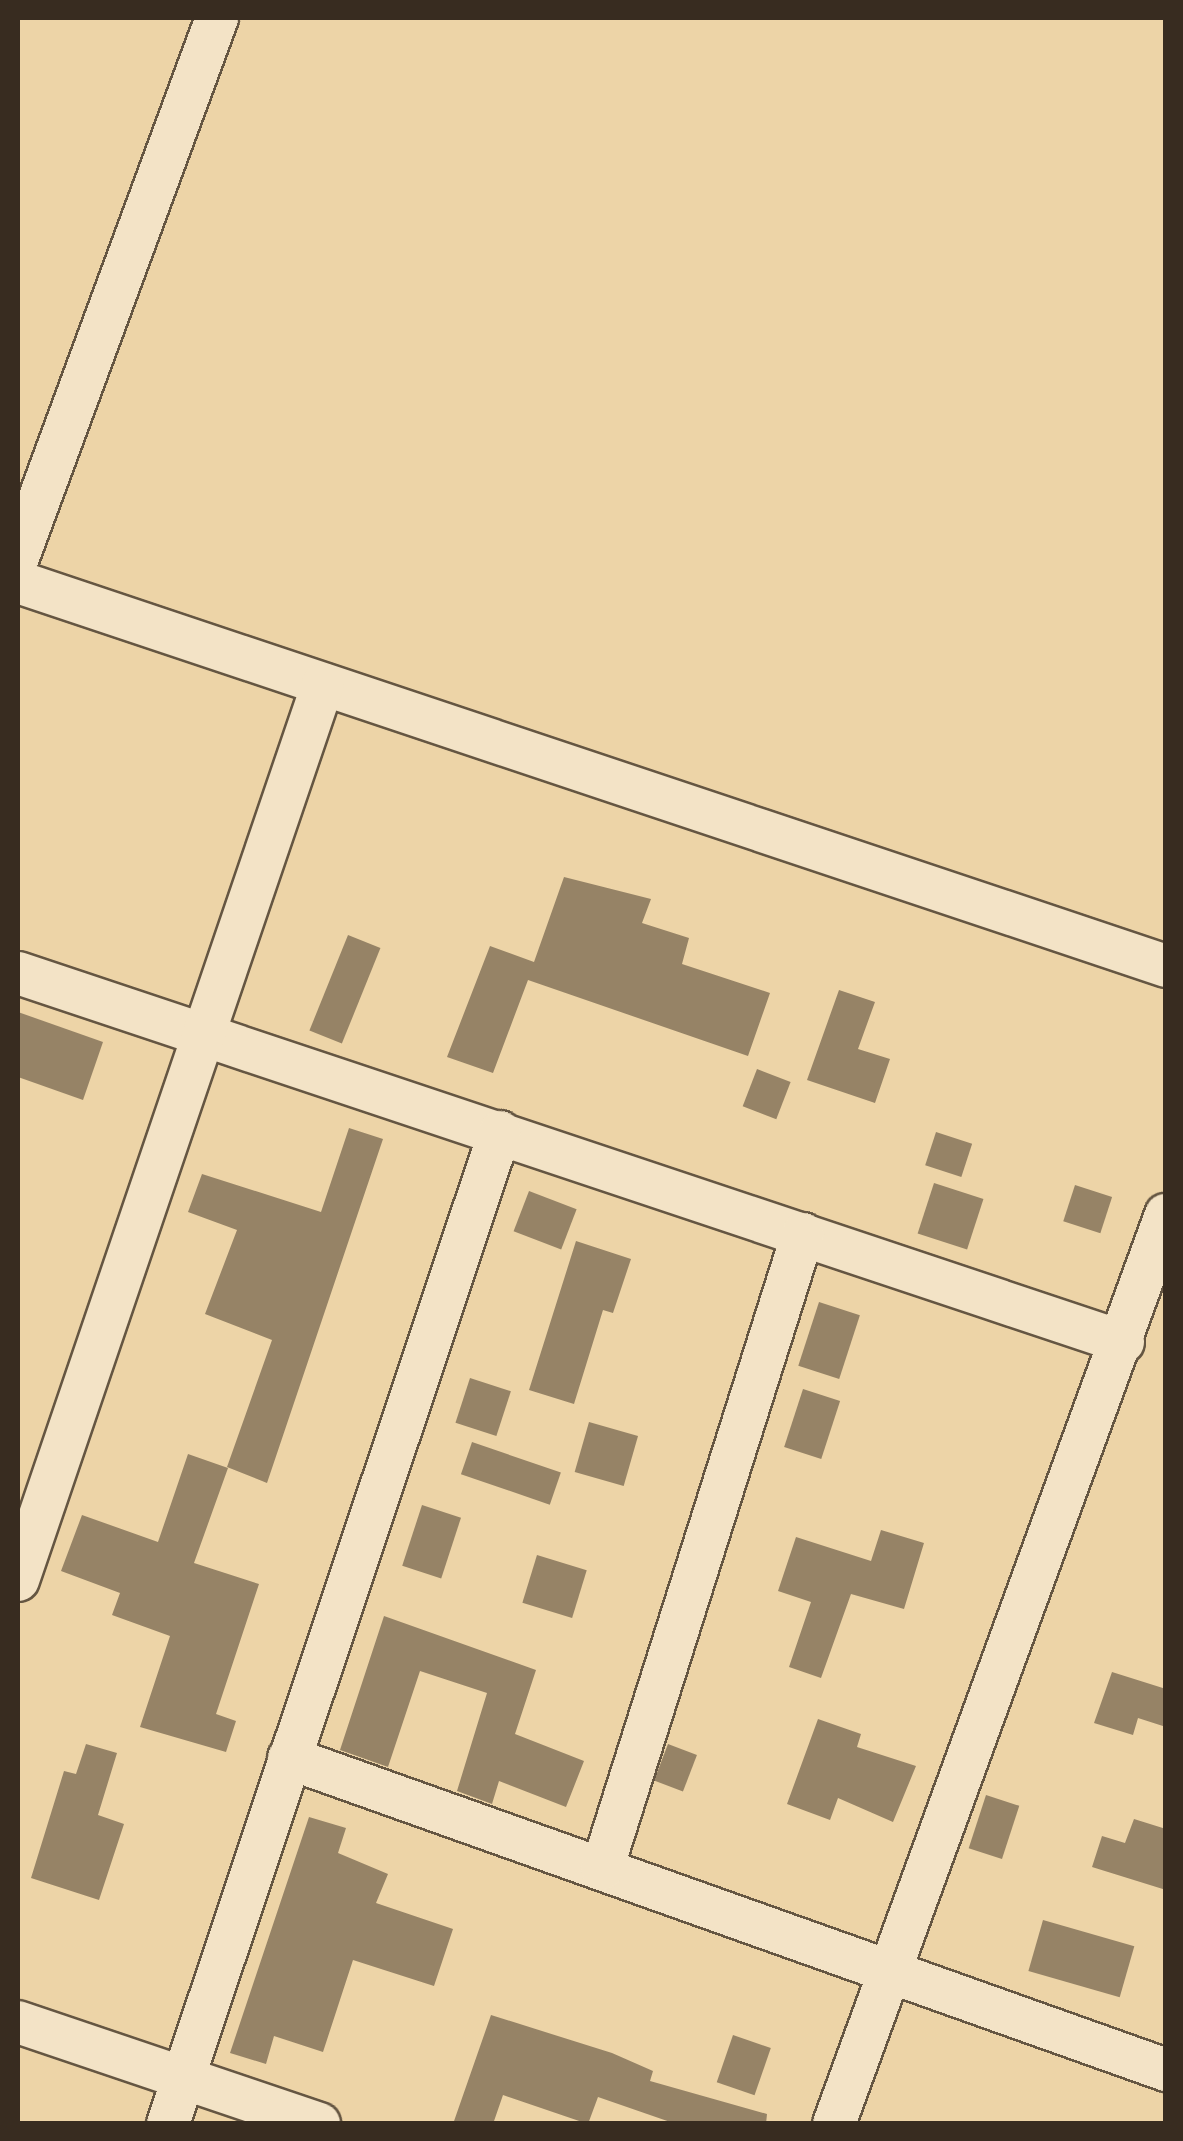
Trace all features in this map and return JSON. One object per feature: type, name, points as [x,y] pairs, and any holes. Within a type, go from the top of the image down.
[{"type":"street","points":[[18,557],[217,18]]},
{"type":"street","points":[[18,582],[1166,966]]},
{"type":"street","points":[[18,1580],[323,684]]},
{"type":"street","points":[[18,973],[1123,1342]]},
{"type":"street","points":[[168,2124],[500,1132]]},
{"type":"street","points":[[834,2124],[1123,1342],[1166,1215]]},
{"type":"street","points":[[602,1869],[803,1234]]},
{"type":"street","points":[[289,1758],[1166,2070]]},
{"type":"street","points":[[18,2022],[319,2124]]},
{"type":"building","points":[[564,877],[651,899],[642,923],[689,938],[682,964],[770,993],[748,1056],[528,980],[493,1073],[447,1057],[490,946],[534,962]]},
{"type":"building","points":[[348,935],[380,948],[342,1044],[309,1030]]},
{"type":"building","points":[[839,990],[875,1002],[858,1049],[890,1059],[875,1103],[807,1080]]},
{"type":"building","points":[[18,1012],[103,1042],[83,1100],[18,1077]]},
{"type":"building","points":[[757,1069],[791,1082],[776,1119],[743,1106]]},
{"type":"building","points":[[349,1128],[383,1139],[267,1483],[227,1467],[272,1340],[205,1314],[237,1230],[188,1212],[202,1174],[321,1212]]},
{"type":"building","points":[[936,1132],[972,1144],[961,1177],[925,1165]]},
{"type":"building","points":[[934,1183],[983,1199],[967,1249],[918,1233]]},
{"type":"building","points":[[1075,1185],[1112,1197],[1100,1233],[1063,1221]]},
{"type":"building","points":[[529,1191],[577,1209],[561,1249],[514,1231]]},
{"type":"building","points":[[576,1241],[631,1259],[613,1313],[603,1310],[574,1404],[529,1390]]},
{"type":"building","points":[[819,1302],[860,1315],[839,1379],[798,1366]]},
{"type":"building","points":[[470,1378],[511,1391],[496,1436],[455,1423]]},
{"type":"building","points":[[803,1389],[840,1401],[821,1459],[784,1447]]},
{"type":"building","points":[[589,1422],[638,1436],[624,1486],[575,1472]]},
{"type":"building","points":[[472,1442],[561,1473],[550,1505],[461,1474]]},
{"type":"building","points":[[188,1454],[228,1468],[194,1563],[259,1584],[216,1714],[236,1721],[226,1752],[140,1727],[170,1636],[112,1615],[120,1593],[61,1571],[82,1515],[158,1542]]},
{"type":"building","points":[[422,1505],[461,1518],[441,1579],[402,1566]]},
{"type":"building","points":[[881,1530],[924,1543],[904,1609],[851,1594],[821,1678],[789,1667],[811,1602],[778,1591],[796,1537],[871,1561]]},
{"type":"building","points":[[537,1555],[587,1570],[572,1618],[522,1603]]},
{"type":"building","points":[[384,1616],[536,1670],[515,1734],[584,1761],[566,1807],[499,1781],[492,1804],[457,1791],[487,1693],[420,1671],[388,1767],[340,1750]]},
{"type":"building","points":[[1112,1672],[1166,1689],[1166,1727],[1138,1718],[1133,1735],[1094,1723]]},
{"type":"building","points":[[818,1719],[861,1734],[857,1747],[916,1766],[893,1822],[838,1798],[830,1820],[787,1804]]},
{"type":"building","points":[[86,1744],[117,1753],[98,1815],[124,1824],[99,1900],[31,1878],[64,1771],[76,1774]]},
{"type":"building","points":[[668,1744],[697,1755],[683,1792],[654,1780]]},
{"type":"building","points":[[986,1795],[1019,1806],[1002,1859],[969,1848]]},
{"type":"building","points":[[309,1817],[346,1828],[338,1853],[388,1874],[376,1903],[453,1929],[434,1986],[353,1960],[323,2052],[274,2036],[266,2064],[230,2053]]},
{"type":"building","points":[[1134,1819],[1166,1829],[1166,1890],[1092,1867],[1102,1836],[1125,1843]]},
{"type":"building","points":[[1043,1920],[1134,1946],[1120,1997],[1028,1971]]},
{"type":"building","points":[[491,2015],[612,2053],[653,2071],[650,2081],[767,2114],[766,2124],[676,2124],[598,2097],[588,2124],[503,2095],[493,2124],[453,2124]]},
{"type":"building","points":[[733,2035],[771,2048],[755,2095],[717,2082]]}]
